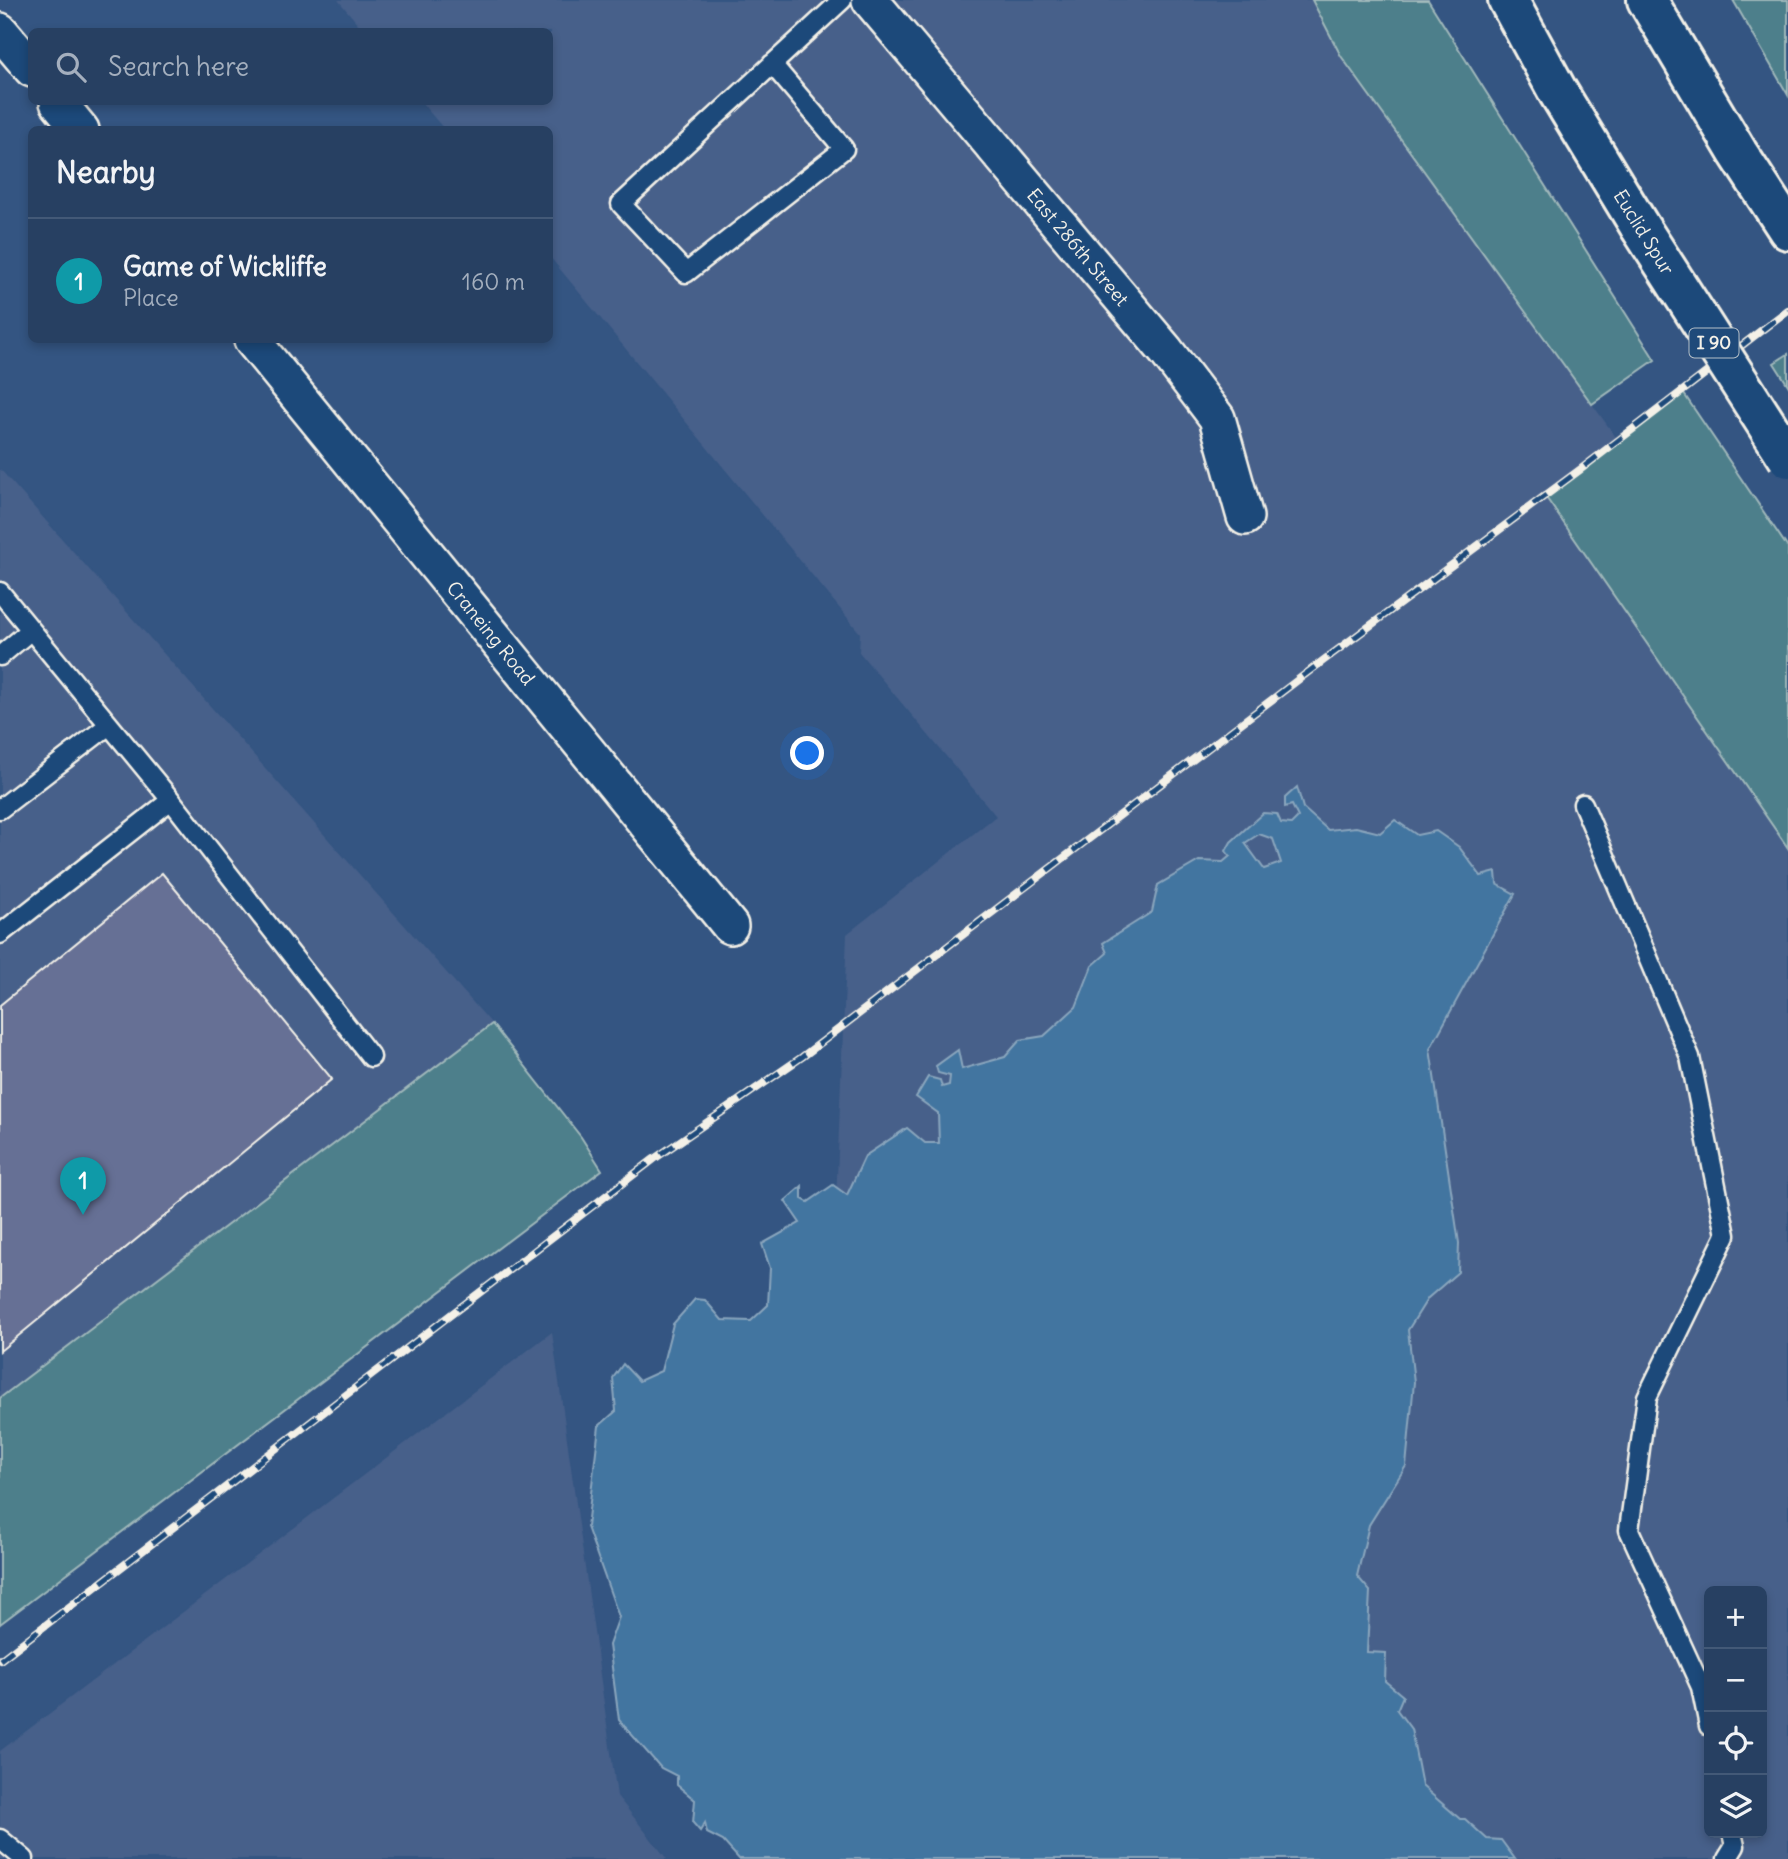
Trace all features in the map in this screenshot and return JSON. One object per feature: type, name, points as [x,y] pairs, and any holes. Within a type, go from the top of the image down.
[{"type":"highway","name":"Euclid Spur","points":[[1508,0],[1558,92],[1640,227],[1788,458]]},
{"type":"highway","points":[[1647,0],[1738,153],[1788,230]]},
{"type":"street","name":"East 286th Street","points":[[870,0],[1166,351],[1217,418],[1245,517]]},
{"type":"street","points":[[0,31],[28,64]]},
{"type":"street","points":[[60,105],[77,126]]},
{"type":"street","name":"Craneing Road","points":[[254,343],[730,926]]},
{"type":"lane","points":[[772,64],[844,149],[686,273],[621,204],[772,64],[842,0]]},
{"type":"lane","points":[[0,592],[171,800],[372,1057]]},
{"type":"lane","points":[[0,656],[31,630]]},
{"type":"lane","points":[[0,809],[109,725]]},
{"type":"lane","points":[[0,934],[171,800]]},
{"type":"lane","points":[[1583,804],[1690,1056],[1726,1235],[1647,1397],[1629,1530],[1701,1687],[1706,1712]]},
{"type":"lane","points":[[1727,1859],[1735,1846],[1733,1838]]},
{"type":"lane","points":[[0,1839],[24,1859]]},
{"type":"shaded area","points":[[338,0],[1312,0],[1341,56],[1618,440],[1545,496],[1788,848],[1788,1859],[809,1859],[847,934],[996,816],[859,652],[860,633],[553,261],[553,126],[441,126],[424,105],[553,105],[553,28],[361,28]]},
{"type":"shaded area","points":[[0,469],[492,1024],[0,1398]]},
{"type":"shaded area","points":[[1297,787],[1303,808],[1328,830],[1356,827],[1380,833],[1395,820],[1417,835],[1436,831],[1459,847],[1481,876],[1496,872],[1497,884],[1515,894],[1430,1049],[1459,1243],[1458,1272],[1428,1298],[1408,1330],[1414,1382],[1406,1466],[1369,1525],[1357,1576],[1370,1591],[1367,1652],[1386,1653],[1385,1681],[1403,1696],[1397,1710],[1411,1729],[1422,1786],[1487,1839],[1501,1840],[1515,1859],[739,1859],[723,1841],[707,1833],[705,1823],[700,1831],[693,1823],[695,1800],[677,1785],[677,1776],[661,1768],[619,1720],[609,1645],[619,1617],[587,1527],[599,1426],[616,1411],[613,1378],[623,1364],[639,1381],[661,1371],[673,1324],[695,1299],[705,1300],[722,1320],[751,1321],[768,1305],[770,1268],[762,1244],[800,1223],[785,1201],[802,1186],[802,1199],[808,1202],[833,1185],[847,1195],[865,1156],[907,1128],[925,1143],[939,1143],[938,1113],[916,1097],[928,1077],[940,1080],[942,1087],[949,1085],[950,1076],[938,1073],[936,1066],[958,1050],[962,1069],[1005,1057],[1020,1040],[1044,1036],[1076,1007],[1092,966],[1107,953],[1103,943],[1152,912],[1158,885],[1199,861],[1223,862],[1230,856],[1226,851],[1231,842],[1263,813],[1277,814],[1281,823],[1291,824],[1298,817],[1292,805],[1285,807],[1285,798]],"holes":[[[1259,834],[1273,839],[1281,863],[1264,869],[1245,843]]]},
{"type":"shaded area","points":[[552,1332],[617,1796],[667,1859],[0,1859],[0,1751]]},
{"type":"green space","points":[[1312,0],[1428,0],[1655,360],[1592,404],[1341,56]]},
{"type":"green space","points":[[1733,0],[1788,0],[1788,95]]},
{"type":"green space","points":[[1788,354],[1788,385],[1774,363]]},
{"type":"green space","points":[[1682,391],[1788,548],[1788,848],[1545,496]]},
{"type":"green space","points":[[492,1024],[581,1137],[602,1170],[0,1624],[0,1398]]},
{"type":"building","points":[[162,873],[332,1079],[0,1351],[0,1005]]},
{"type":"railway","points":[[0,1660],[654,1159],[802,1057],[1788,310]]},
{"type":"place","name":"Game of Wickliffe","points":[[83,1215]]}]
